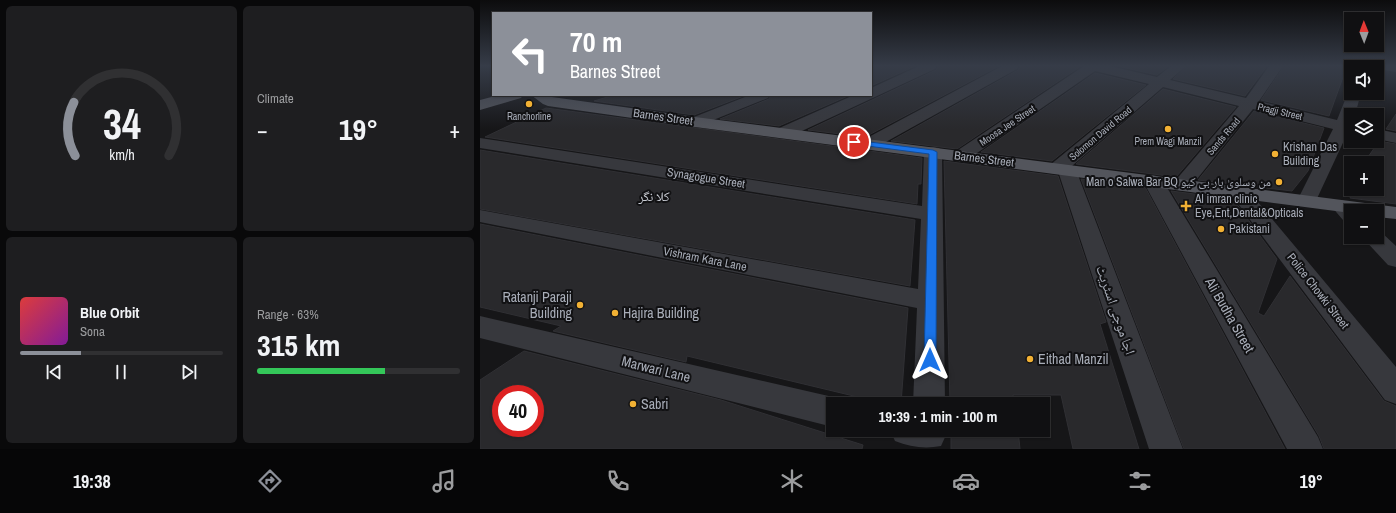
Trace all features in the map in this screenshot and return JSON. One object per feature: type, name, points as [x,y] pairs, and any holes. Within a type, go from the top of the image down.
[{"type":"main road","name":"Barnes Street","points":[[480,105],[512,97],[542,97],[695,122],[1308,201],[1344,210]]},
{"type":"main road","name":"Barnes Street","points":[[1384,213],[1396,213]]},
{"type":"street","points":[[872,93],[884,87]]},
{"type":"street","points":[[869,144],[974,87]]},
{"type":"street","name":"Moosa Jee Street","points":[[961,156],[1060,87]]},
{"type":"street","name":"Solomon David Road","points":[[1062,169],[1155,87]]},
{"type":"street","name":"Pragji Street","points":[[1182,87],[1344,126]]},
{"type":"street","name":"Sands Road","points":[[1182,185],[1250,103],[1261,87]]},
{"type":"street","points":[[695,122],[760,96]]},
{"type":"street","points":[[783,133],[864,96]]},
{"type":"street","points":[[1308,201],[1344,133]]},
{"type":"street","points":[[1384,135],[1396,138]]},
{"type":"street","name":"Synagogue Street","points":[[480,143],[931,214]]},
{"type":"street","points":[[927,397],[931,301],[933,152]]},
{"type":"street","name":"اجا موجی اسٹریٹ","points":[[1062,169],[1166,449]]},
{"type":"street","name":"Ali Budha Street","points":[[1153,181],[1306,449]]},
{"type":"street","name":"Police Chowki Street","points":[[1240,192],[1396,390]]},
{"type":"street","name":"Vishram Kara Lane","points":[[480,216],[931,301]]},
{"type":"street","points":[[1380,244],[1396,259]]},
{"type":"street","name":"Marwari Lane","points":[[480,327],[826,410]]},
{"type":"building","points":[[900,87],[959,87],[865,137],[808,130]]},
{"type":"building","points":[[988,87],[1050,87],[957,149],[891,141]]},
{"type":"building","points":[[1075,87],[1144,87],[1052,161],[981,152]]},
{"type":"building","points":[[1207,87],[1252,87],[1245,96]]},
{"type":"building","points":[[1270,87],[1339,87],[1329,116],[1261,100]]},
{"type":"building","points":[[1163,89],[1236,107],[1176,177],[1076,164]]},
{"type":"building","points":[[611,96],[743,96],[694,115],[594,101]]},
{"type":"building","points":[[770,96],[848,96],[779,126],[720,119],[769,99]]},
{"type":"building","points":[[546,108],[922,158],[921,184],[918,184],[917,204],[485,137]]},
{"type":"building","points":[[1254,111],[1324,128],[1308,171],[1292,191],[1198,180]]},
{"type":"building","points":[[1396,114],[1396,131],[1386,129]]},
{"type":"building","points":[[1384,142],[1396,144],[1396,204],[1350,198],[1351,196],[1384,196],[1384,156],[1369,156],[1374,148],[1384,148]]},
{"type":"building","points":[[480,150],[915,220],[910,286],[480,209]]},
{"type":"building","points":[[944,161],[1058,176],[1106,322],[1100,324],[1139,449],[1073,449],[1061,395],[950,397]]},
{"type":"building","points":[[1081,179],[1145,187],[1285,449],[1184,449]]},
{"type":"building","points":[[1171,191],[1233,199],[1277,259],[1258,313],[1264,316],[1290,276],[1384,401],[1396,406],[1396,449],[1324,449],[1319,436]]},
{"type":"building","points":[[480,224],[908,308],[902,397],[858,397],[687,356],[686,362],[553,331],[561,326],[480,307]]},
{"type":"building","name":"Sabri","points":[[524,351],[721,400],[826,433],[826,437],[838,437],[863,445],[862,449],[480,449],[480,380]]},
{"type":"building","points":[[951,437],[1019,437],[1020,449],[951,449]]},
{"type":"place","name":"Ranchorline","points":[[529,104]]},
{"type":"place","name":"Prem Wagi Manzil","points":[[1168,129]]},
{"type":"place","name":"Krishan Das Building","points":[[1275,154]]},
{"type":"place","name":"Man o Salwa Bar BQ من وسلویٰ بار بی کیو","points":[[1279,182]]},
{"type":"place","name":"Al imran clinic Eye,Ent,Dental&Opticals","points":[[1186,206]]},
{"type":"place","name":"Pakistani","points":[[1221,229]]},
{"type":"place","name":"Ratanji Paraji Building","points":[[580,305]]},
{"type":"place","name":"Hajira Building","points":[[615,313]]},
{"type":"place","name":"Eithad Manzil","points":[[1030,359]]},
{"type":"place","name":"Sabri","points":[[633,404]]},
{"type":"district","name":"کلا نگر","points":[[654,196]]},
{"type":"route","points":[[854,142],[933,152],[930,360]]}]
